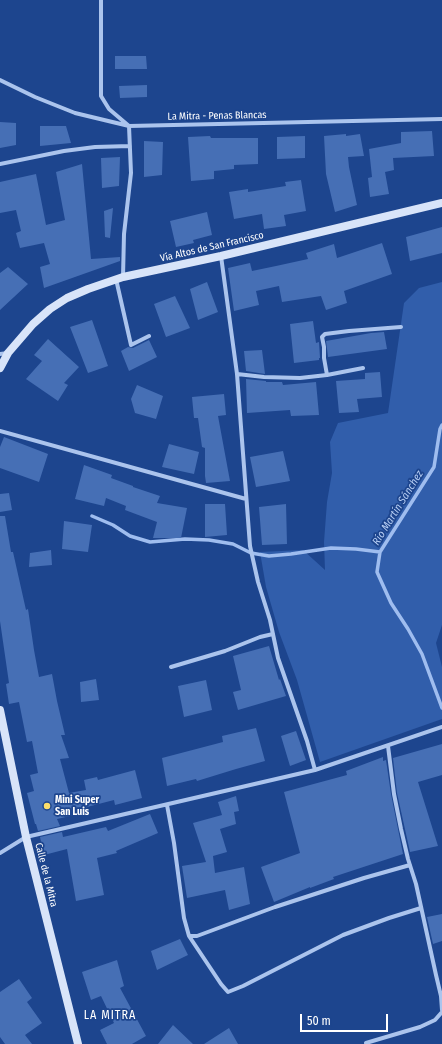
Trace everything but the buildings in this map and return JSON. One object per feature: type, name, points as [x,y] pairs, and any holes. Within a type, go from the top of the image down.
[{"type":"street","points":[[101,0],[101,96],[109,109],[129,126],[131,173],[119,278],[131,345],[149,336]]},
{"type":"street","name":"La Mitra - Penas Blancas","points":[[0,80],[35,97],[75,113],[129,126],[442,119]]},
{"type":"street","points":[[0,164],[64,151],[95,147],[130,146]]},
{"type":"street","name":"Vía Altos de San Francisco","points":[[4,354],[50,309],[67,298],[119,278],[221,256],[442,203]]},
{"type":"street","points":[[221,256],[237,374],[250,546],[258,582],[270,620],[278,658],[307,741],[315,770]]},
{"type":"street","points":[[327,375],[322,337],[325,334],[349,330],[401,327]]},
{"type":"street","points":[[0,368],[4,354]]},
{"type":"street","points":[[237,374],[282,378],[327,375],[363,368]]},
{"type":"street","points":[[0,431],[246,500]]},
{"type":"street","points":[[171,667],[225,651],[260,637],[273,634]]},
{"type":"street","name":"Calle de la Mitra","points":[[0,710],[26,837],[78,1044]]},
{"type":"street","points":[[0,854],[26,837],[315,770],[442,727]]},
{"type":"street","points":[[366,1043],[420,1027],[435,1020],[442,1011],[441,996],[394,794],[388,746]]},
{"type":"street","points":[[167,805],[174,843],[184,918],[189,936],[228,992],[243,986],[344,935],[421,908]]},
{"type":"street","points":[[189,936],[197,936],[275,907],[364,878],[410,865]]},
{"type":"shaded area","points":[[442,282],[442,625],[436,643],[442,667],[442,719],[320,762],[297,680],[279,632],[266,587],[260,552],[303,550],[325,570],[324,542],[327,502],[332,473],[330,442],[338,423],[388,413],[404,303],[419,288]]},
{"type":"waterway","name":"Río Martín Sánchez","points":[[442,425],[440,429],[434,467],[380,552],[377,572],[391,603],[422,654],[442,708]]},
{"type":"waterway","points":[[92,516],[113,525],[130,536],[150,542],[185,539],[209,540],[233,544],[251,553],[269,556],[331,548],[380,552]]},
{"type":"place","name":"Mini Super San Luis","points":[[47,806]]},
{"type":"district","name":"LA MITRA","points":[[110,1016]]}]
